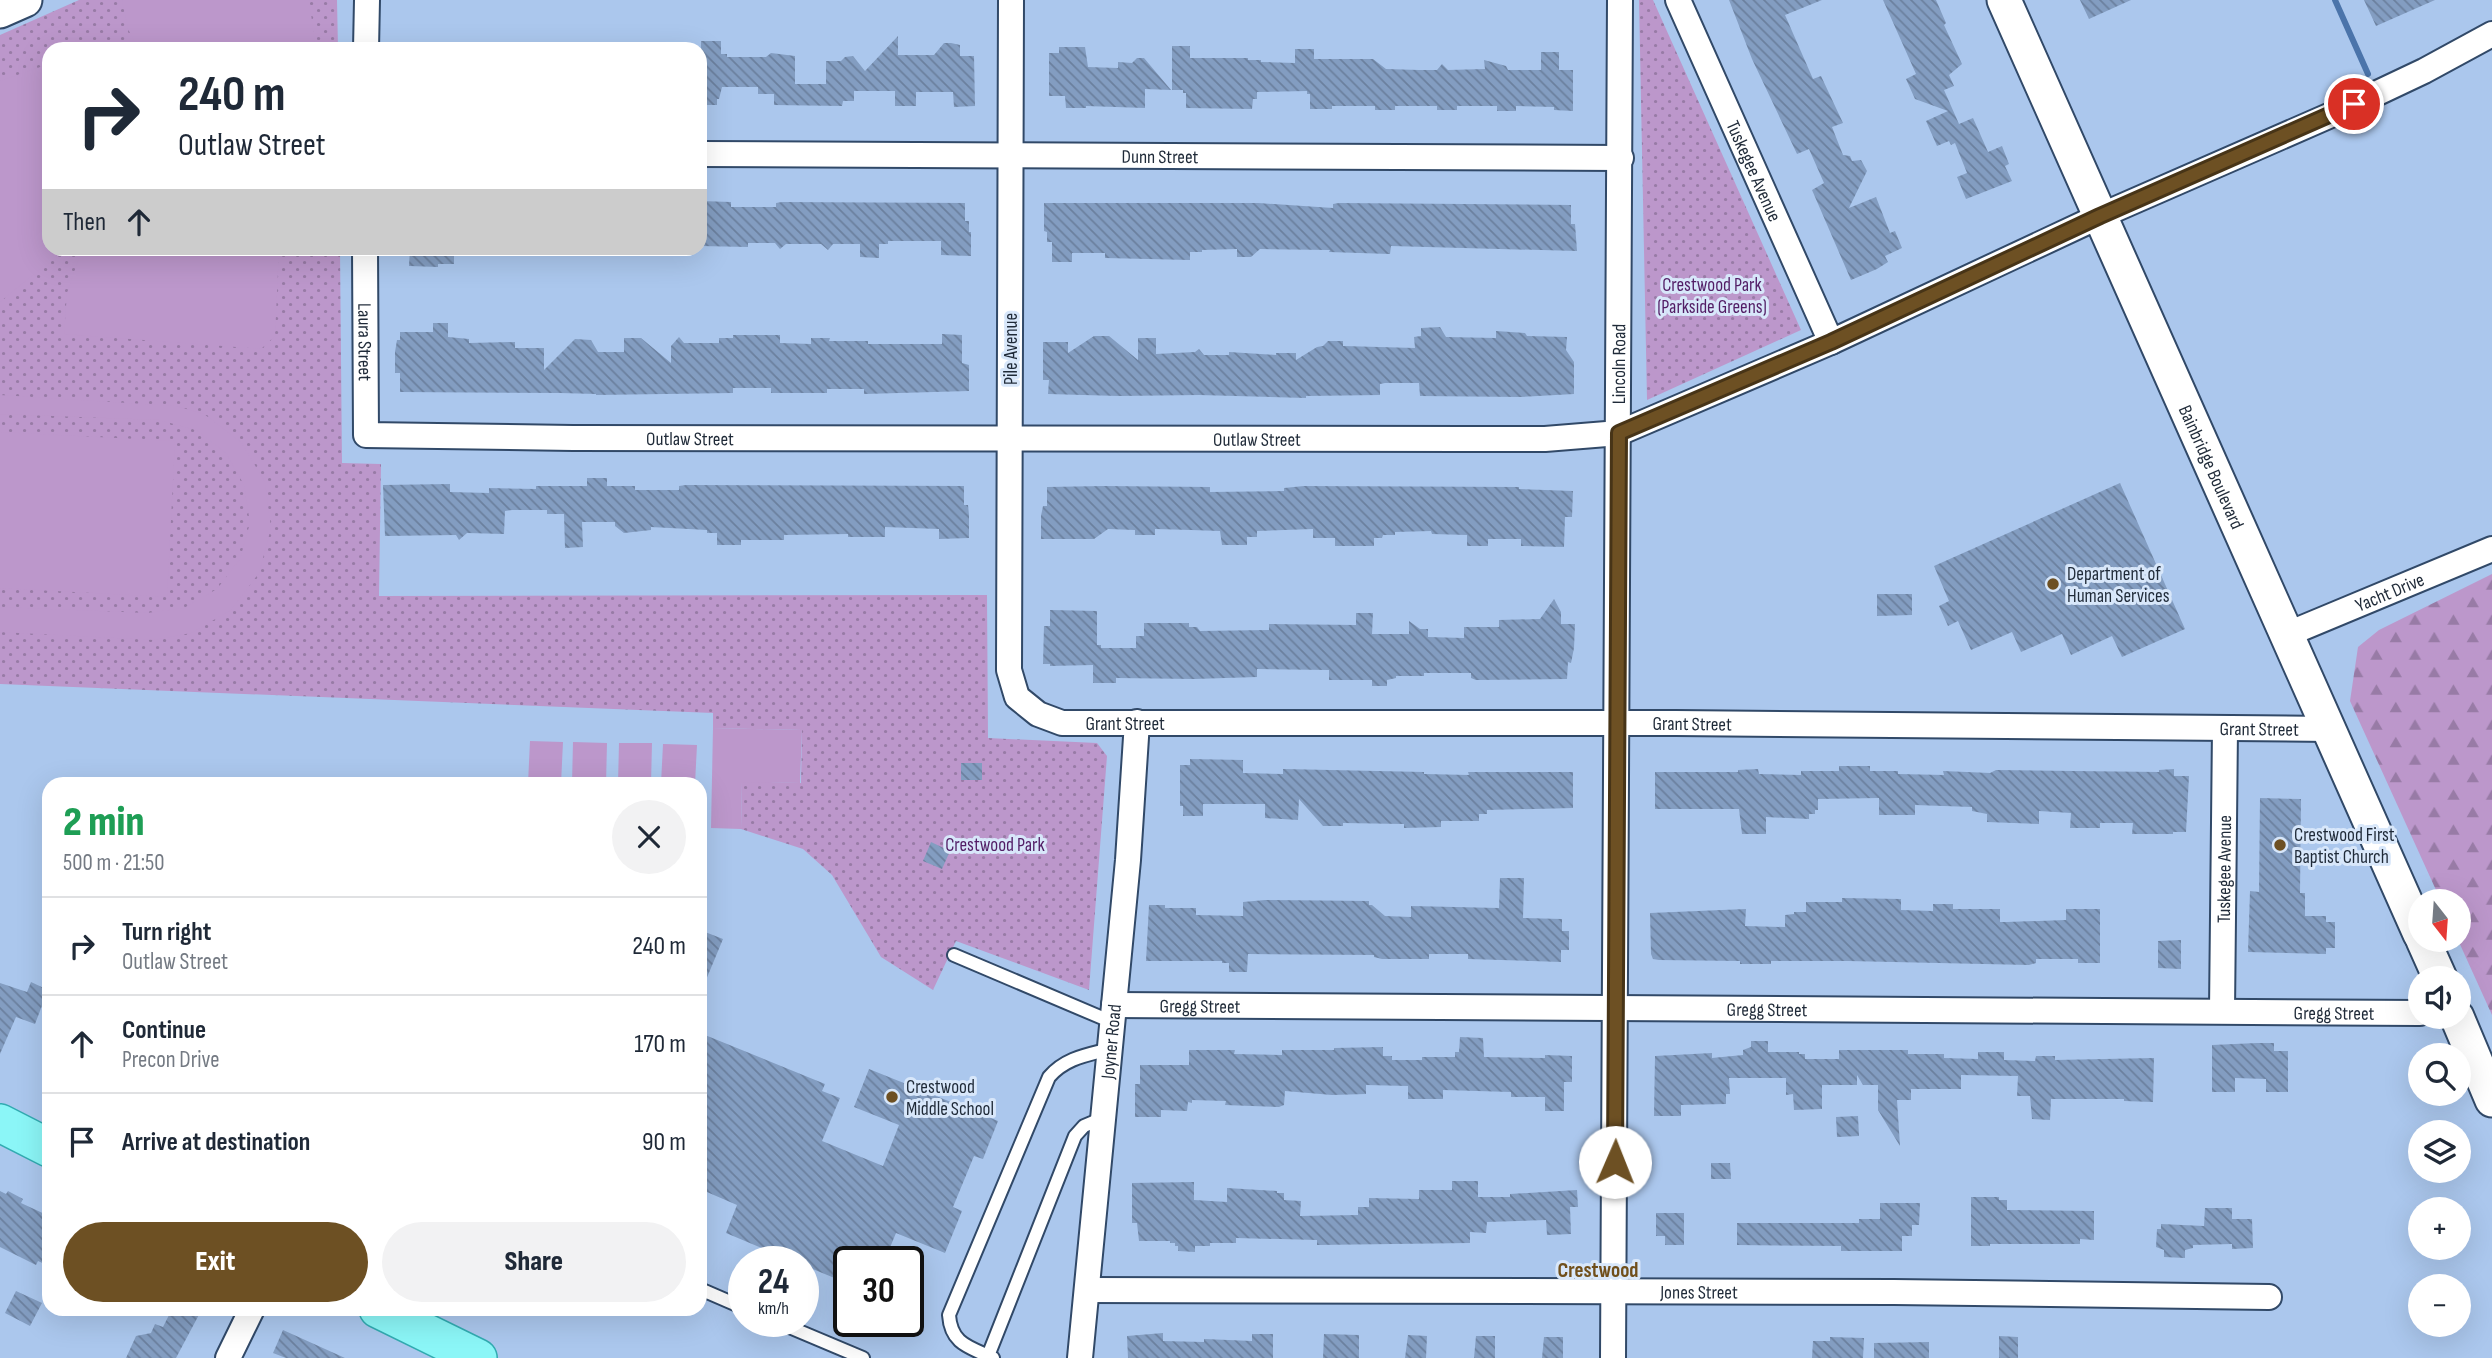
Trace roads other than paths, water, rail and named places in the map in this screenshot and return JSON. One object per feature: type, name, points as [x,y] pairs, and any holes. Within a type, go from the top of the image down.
[{"type":"main road","points":[[0,11],[25,0]]},
{"type":"main road","name":"Bainbridge Boulevard","points":[[2004,0],[2408,906]]},
{"type":"main road","points":[[2462,1029],[2492,1100]]},
{"type":"main road","points":[[0,1123],[42,1144]]},
{"type":"main road","points":[[393,1316],[478,1358]]},
{"type":"street","points":[[366,42],[367,0]]},
{"type":"street","name":"Pile Avenue","points":[[1011,0],[1009,670],[1017,697]]},
{"type":"street","name":"Lincoln Road","points":[[1613,1358],[1620,0]]},
{"type":"street","name":"Tuskegee Avenue","points":[[1678,0],[1831,342]]},
{"type":"street","name":"Outlaw Street","points":[[366,435],[573,438],[1545,439],[1619,433],[1831,342],[2100,216],[2331,116],[2434,66],[2492,34]]},
{"type":"street","name":"Dunn Street","points":[[707,153],[1621,158]]},
{"type":"street","name":"Laura Street","points":[[365,256],[366,435]]},
{"type":"street","name":"Yacht Drive","points":[[2288,634],[2492,549]]},
{"type":"street","name":"Grant Street","points":[[1017,697],[1038,714],[1062,723],[1617,723],[2330,729]]},
{"type":"street","name":"Joyner Road","points":[[1080,1358],[1128,860],[1137,722]]},
{"type":"street","name":"Tuskegee Avenue","points":[[2222,1011],[2225,729]]},
{"type":"street","name":"Gregg Street","points":[[1113,1013],[1616,1007],[2408,1013]]},
{"type":"street","name":"Jones Street","points":[[1087,1290],[1613,1291],[2269,1297]]},
{"type":"street","points":[[228,1358],[249,1316]]},
{"type":"lane","points":[[954,956],[1113,1013]]},
{"type":"lane","points":[[1103,1118],[1084,1126],[1075,1136],[991,1357],[964,1345],[954,1336],[949,1315],[1049,1077],[1057,1067],[1069,1061],[1110,1049]]},
{"type":"lane","points":[[707,1293],[728,1301]]},
{"type":"lane","points":[[813,1337],[863,1358]]},
{"type":"waterway","points":[[2335,0],[2368,74]]},
{"type":"place","name":"Department of Human Services","points":[[2053,584]]},
{"type":"place","name":"Crestwood First Baptist Church","points":[[2280,845]]},
{"type":"place","name":"Crestwood Middle School","points":[[892,1097]]},
{"type":"district","name":"Crestwood","points":[[1598,1270]]},
{"type":"park label","name":"Crestwood Park (Parkside Greens)","points":[[1712,295]]},
{"type":"park label","name":"Crestwood Park","points":[[995,844]]}]
